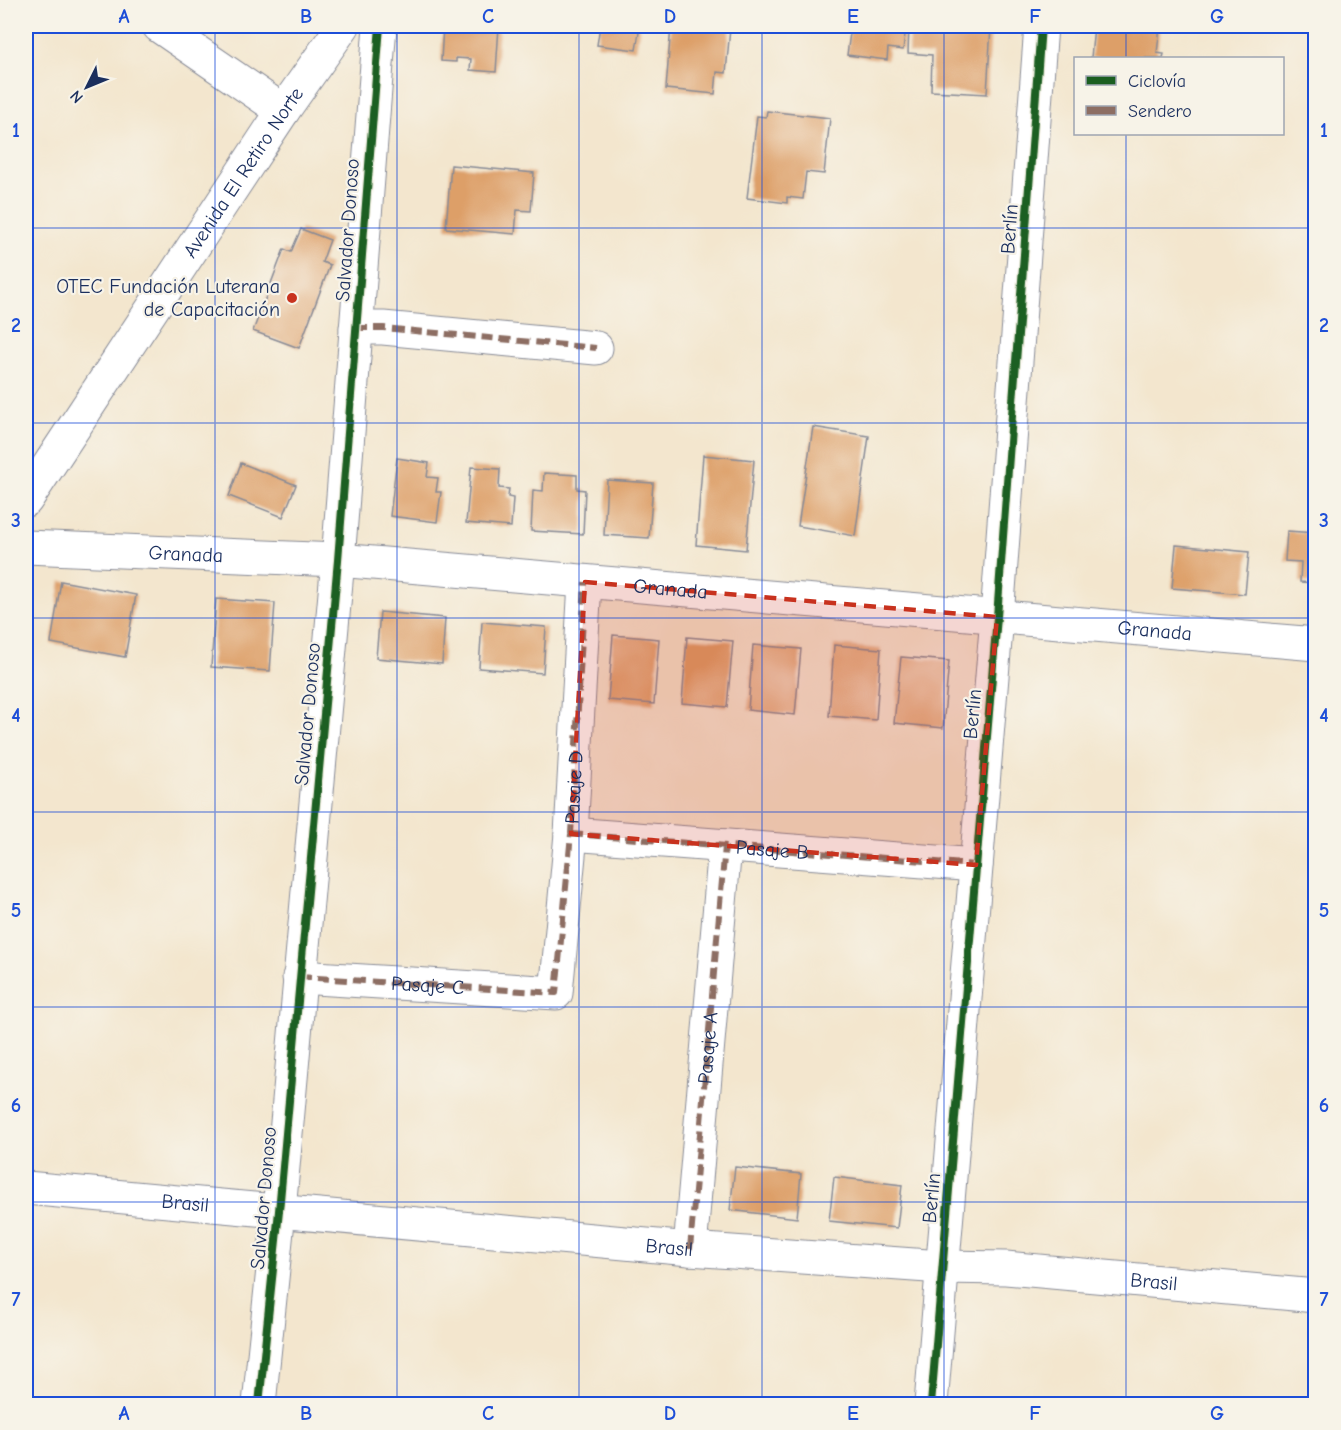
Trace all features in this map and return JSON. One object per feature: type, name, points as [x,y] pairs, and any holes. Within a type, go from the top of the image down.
[{"type":"street","points":[[159,26],[283,111]]},
{"type":"street","name":"Avenida El Retiro Norte","points":[[26,500],[283,111],[343,26]]},
{"type":"street","name":"Salvador Donoso","points":[[259,1404],[279,1211],[338,560],[380,26]]},
{"type":"street","name":"Berlín","points":[[931,1404],[997,617],[1041,26]]},
{"type":"street","points":[[356,328],[383,327],[596,348]]},
{"type":"street","name":"Granada","points":[[26,547],[338,560],[1316,644]]},
{"type":"street","name":"Pasaje D","points":[[556,993],[571,834],[585,582]]},
{"type":"street","name":"Pasaje B","points":[[571,834],[975,865]]},
{"type":"street","name":"Pasaje A","points":[[690,1249],[725,846]]},
{"type":"street","name":"Pasaje C","points":[[299,977],[556,993]]},
{"type":"street","name":"Brasil","points":[[26,1188],[690,1249],[942,1266],[1006,1268],[1316,1296]]},
{"type":"highlighted area","points":[[585,582],[997,617],[976,865],[571,834]]},
{"type":"building","points":[[443,26],[499,26],[496,72],[470,70],[471,59],[456,58],[456,62],[441,61]]},
{"type":"building","points":[[600,26],[640,26],[636,50],[597,45]]},
{"type":"building","points":[[671,26],[730,28],[726,73],[717,72],[715,94],[666,89]]},
{"type":"building","points":[[851,26],[906,26],[903,50],[888,48],[887,60],[847,55]]},
{"type":"building","points":[[909,26],[991,26],[987,94],[931,91],[932,55],[908,53]]},
{"type":"building","points":[[1094,26],[1160,26],[1157,53],[1164,54],[1163,57],[1091,57]]},
{"type":"building","points":[[767,111],[830,118],[824,174],[806,172],[803,199],[787,197],[787,203],[747,198],[757,116],[766,117]]},
{"type":"building","points":[[451,165],[534,173],[531,211],[517,210],[515,234],[446,228]]},
{"type":"building","name":"OTEC Fundación Luterana de Capacitación","points":[[301,229],[330,240],[322,262],[330,265],[299,348],[253,331],[284,249],[291,252]]},
{"type":"building","points":[[813,427],[869,436],[855,536],[798,526]]},
{"type":"building","points":[[703,455],[754,460],[746,550],[696,545]]},
{"type":"building","points":[[397,458],[429,463],[427,477],[438,478],[436,492],[441,492],[437,522],[390,516]]},
{"type":"building","points":[[241,463],[296,485],[283,517],[229,496]]},
{"type":"building","points":[[471,467],[500,469],[499,488],[509,489],[508,497],[513,498],[511,527],[466,523]]},
{"type":"building","points":[[544,473],[577,475],[577,489],[585,490],[583,534],[531,531],[533,490],[543,491]]},
{"type":"building","points":[[607,480],[653,483],[649,538],[604,535]]},
{"type":"building","points":[[1287,531],[1316,533],[1316,583],[1300,582],[1301,562],[1285,561]]},
{"type":"building","points":[[1176,545],[1249,552],[1245,594],[1172,588]]},
{"type":"building","points":[[61,581],[136,595],[125,657],[51,643]]},
{"type":"building","points":[[216,599],[275,603],[270,671],[211,667]]},
{"type":"building","points":[[380,612],[445,618],[442,664],[376,658]]},
{"type":"building","points":[[482,622],[546,627],[543,673],[479,668]]},
{"type":"building","points":[[613,635],[659,639],[654,704],[608,700]]},
{"type":"building","points":[[687,637],[733,641],[727,707],[682,703]]},
{"type":"building","points":[[753,645],[801,649],[795,715],[748,710]]},
{"type":"building","points":[[834,645],[881,649],[876,720],[829,716]]},
{"type":"building","points":[[901,657],[949,661],[943,728],[894,723]]},
{"type":"building","points":[[735,1167],[801,1174],[797,1218],[730,1210]]},
{"type":"building","points":[[834,1177],[902,1185],[897,1228],[829,1221]]},
{"type":"marked path","points":[[356,328],[383,328],[596,348]]},
{"type":"marked path","points":[[299,977],[556,993],[571,834],[585,582]]},
{"type":"marked path","points":[[571,834],[976,865]]},
{"type":"marked path","points":[[690,1249],[725,846]]},
{"type":"cycle path","points":[[259,1404],[279,1211],[338,560],[380,26]]},
{"type":"cycle path","points":[[931,1404],[997,617],[1041,26]]},
{"type":"place","name":"OTEC Fundación Luterana de Capacitación","points":[[292,298]]}]
